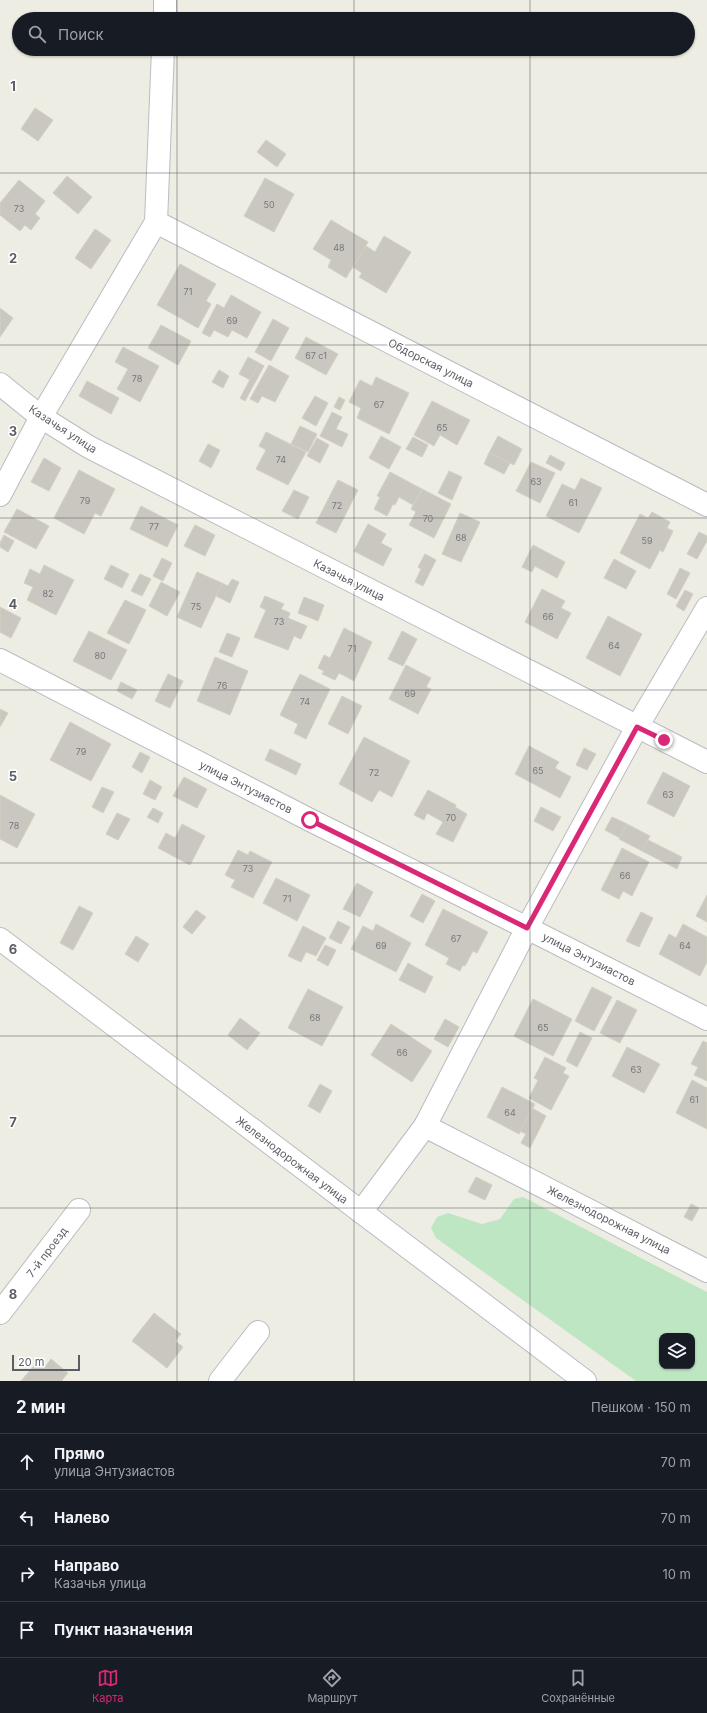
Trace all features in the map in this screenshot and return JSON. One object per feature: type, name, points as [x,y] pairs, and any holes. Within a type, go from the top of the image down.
[{"type":"street","points":[[165,0],[165,12]]},
{"type":"street","points":[[0,494],[41,417],[156,222],[163,56]]},
{"type":"street","name":"Обдорская улица","points":[[156,222],[707,505]]},
{"type":"street","name":"Казачья улица","points":[[0,384],[41,417],[90,447],[707,762]]},
{"type":"street","points":[[361,1212],[425,1126],[527,928],[637,727],[707,608]]},
{"type":"street","name":"улица Энтузиастов","points":[[0,660],[310,820],[707,1019]]},
{"type":"street","name":"Железнодорожная улица","points":[[4,949],[361,1212],[585,1381]]},
{"type":"street","name":"Железнодорожная улица","points":[[425,1126],[707,1270]]},
{"type":"street","name":"7-й проезд","points":[[0,1314],[79,1210]]},
{"type":"street","points":[[220,1381],[258,1332]]},
{"type":"green space","points":[[523,1197],[707,1292],[707,1381],[636,1381],[436,1238],[431,1228],[437,1217],[448,1213],[482,1224],[500,1219],[514,1199]]},
{"type":"building","points":[[35,108],[53,120],[38,141],[21,129]]},
{"type":"building","points":[[266,140],[286,154],[277,167],[257,152]]},
{"type":"building","points":[[67,176],[92,197],[78,214],[53,193]]},
{"type":"building","points":[[265,178],[294,194],[274,232],[244,216]]},
{"type":"building","points":[[19,180],[45,201],[35,214],[40,218],[31,230],[25,225],[20,231],[0,215],[0,203]]},
{"type":"building","points":[[331,220],[368,242],[346,278],[328,267],[331,260],[313,249]]},
{"type":"building","points":[[95,229],[111,240],[91,269],[75,258]]},
{"type":"building","points":[[384,236],[411,252],[386,293],[359,277],[362,273],[353,267],[366,246],[375,252]]},
{"type":"building","points":[[180,264],[216,284],[206,301],[211,304],[198,328],[157,305]]},
{"type":"building","points":[[231,295],[261,312],[247,338],[232,330],[228,337],[214,330],[210,337],[202,333],[217,304],[224,308]]},
{"type":"building","points":[[0,308],[13,318],[0,337]]},
{"type":"building","points":[[273,319],[289,328],[271,361],[255,352]]},
{"type":"building","points":[[161,325],[191,341],[178,365],[148,348]]},
{"type":"building","points":[[306,337],[338,354],[326,375],[295,358]]},
{"type":"building","points":[[123,347],[159,366],[140,402],[117,389],[128,369],[115,362]]},
{"type":"building","points":[[248,357],[259,363],[250,380],[239,374]]},
{"type":"building","points":[[259,363],[264,366],[245,401],[240,398]]},
{"type":"building","points":[[269,365],[289,376],[275,402],[262,396],[258,403],[250,399]]},
{"type":"building","points":[[219,370],[229,376],[223,388],[212,382]]},
{"type":"building","points":[[376,377],[409,393],[389,434],[357,418],[361,408],[349,402],[360,380],[372,386]]},
{"type":"building","points":[[87,381],[119,398],[111,414],[79,396]]},
{"type":"building","points":[[315,396],[328,403],[316,426],[302,418]]},
{"type":"building","points":[[339,397],[345,400],[340,410],[334,407]]},
{"type":"building","points":[[432,401],[470,420],[457,445],[440,435],[434,446],[414,435]]},
{"type":"building","points":[[332,412],[342,417],[336,429],[348,434],[342,447],[320,436]]},
{"type":"building","points":[[300,426],[317,434],[308,452],[291,444]]},
{"type":"building","points":[[266,432],[306,452],[288,485],[256,469],[266,450],[259,446]]},
{"type":"building","points":[[381,436],[401,447],[389,469],[369,458]]},
{"type":"building","points":[[498,436],[522,449],[514,465],[489,453]]},
{"type":"building","points":[[413,437],[428,445],[422,457],[406,449]]},
{"type":"building","points":[[317,438],[329,445],[320,463],[307,456]]},
{"type":"building","points":[[208,444],[220,450],[211,468],[199,461]]},
{"type":"building","points":[[489,453],[510,463],[504,474],[484,464]]},
{"type":"building","points":[[550,455],[565,463],[561,471],[546,463]]},
{"type":"building","points":[[44,458],[61,468],[49,491],[31,482]]},
{"type":"building","points":[[531,462],[555,473],[540,503],[516,491]]},
{"type":"building","points":[[79,470],[115,489],[101,516],[95,513],[84,534],[54,518]]},
{"type":"building","points":[[449,471],[462,477],[452,500],[438,493]]},
{"type":"building","points":[[390,472],[422,489],[413,505],[399,497],[395,505],[393,504],[387,516],[374,509],[380,497],[377,496]]},
{"type":"building","points":[[581,478],[602,488],[579,533],[546,516],[562,484],[575,490]]},
{"type":"building","points":[[338,480],[358,490],[336,533],[316,523]]},
{"type":"building","points":[[422,489],[451,504],[434,538],[409,525],[416,512],[411,509]]},
{"type":"building","points":[[294,490],[309,497],[298,519],[282,511]]},
{"type":"building","points":[[141,506],[178,525],[167,547],[130,529]]},
{"type":"building","points":[[17,509],[49,526],[36,549],[4,532]]},
{"type":"building","points":[[652,512],[670,522],[667,528],[673,531],[663,552],[660,550],[650,569],[620,553],[640,514],[648,518]]},
{"type":"building","points":[[460,513],[480,522],[461,562],[442,554]]},
{"type":"building","points":[[368,524],[386,534],[381,543],[392,549],[383,566],[354,551]]},
{"type":"building","points":[[195,525],[215,535],[205,556],[184,546]]},
{"type":"building","points":[[699,532],[707,536],[707,541],[697,559],[687,554]]},
{"type":"building","points":[[4,535],[14,541],[8,552],[0,547],[0,543]]},
{"type":"building","points":[[533,545],[565,562],[557,578],[535,566],[532,572],[522,567]]},
{"type":"building","points":[[425,554],[436,560],[423,586],[415,582],[421,569],[418,567]]},
{"type":"building","points":[[162,558],[172,563],[163,581],[153,576]]},
{"type":"building","points":[[614,559],[636,571],[626,589],[604,578]]},
{"type":"building","points":[[44,565],[74,580],[56,615],[27,600],[33,587],[24,583],[30,569],[40,574]]},
{"type":"building","points":[[111,565],[129,574],[122,588],[104,579]]},
{"type":"building","points":[[680,568],[690,573],[676,599],[667,594]]},
{"type":"building","points":[[197,572],[222,583],[201,628],[177,617]]},
{"type":"building","points":[[140,574],[151,579],[142,596],[131,591]]},
{"type":"building","points":[[232,579],[239,582],[230,603],[216,596],[222,583],[228,586]]},
{"type":"building","points":[[161,582],[180,592],[167,616],[149,606]]},
{"type":"building","points":[[542,589],[565,601],[561,608],[571,613],[557,639],[525,622]]},
{"type":"building","points":[[685,590],[693,594],[684,611],[676,606]]},
{"type":"building","points":[[265,596],[284,604],[281,609],[290,613],[288,618],[307,626],[301,639],[294,636],[288,650],[254,637],[266,610],[260,607]]},
{"type":"building","points":[[304,597],[324,605],[318,621],[298,613]]},
{"type":"building","points":[[125,600],[146,610],[129,644],[107,633]]},
{"type":"building","points":[[0,607],[21,618],[11,638],[0,632]]},
{"type":"building","points":[[608,616],[642,634],[620,676],[586,658]]},
{"type":"building","points":[[344,628],[372,642],[354,681],[339,673],[335,680],[322,674],[324,671],[318,668],[324,655],[330,658]]},
{"type":"building","points":[[89,631],[127,650],[111,680],[73,661]]},
{"type":"building","points":[[402,631],[417,639],[403,666],[388,659]]},
{"type":"building","points":[[227,633],[240,638],[232,657],[219,652]]},
{"type":"building","points":[[215,657],[248,671],[230,715],[197,701]]},
{"type":"building","points":[[406,665],[431,678],[426,687],[431,689],[418,714],[389,699]]},
{"type":"building","points":[[168,674],[183,681],[170,708],[155,701]]},
{"type":"building","points":[[300,674],[330,689],[306,739],[294,733],[298,724],[280,715]]},
{"type":"building","points":[[121,682],[137,690],[132,699],[117,691]]},
{"type":"building","points":[[342,696],[362,706],[348,734],[328,724]]},
{"type":"building","points":[[0,709],[8,713],[0,727]]},
{"type":"building","points":[[70,722],[111,744],[91,781],[50,760]]},
{"type":"building","points":[[364,737],[410,761],[392,797],[379,790],[372,802],[339,784]]},
{"type":"building","points":[[529,746],[559,762],[555,768],[571,777],[560,798],[515,774]]},
{"type":"building","points":[[584,748],[596,754],[587,770],[576,765]]},
{"type":"building","points":[[270,749],[301,764],[296,775],[265,760]]},
{"type":"building","points":[[140,752],[150,757],[142,773],[132,767]]},
{"type":"building","points":[[663,772],[690,786],[674,817],[647,803]]},
{"type":"building","points":[[184,777],[207,789],[197,808],[173,796]]},
{"type":"building","points":[[150,780],[162,787],[155,800],[143,794]]},
{"type":"building","points":[[102,787],[114,792],[103,813],[92,807]]},
{"type":"building","points":[[428,790],[456,805],[455,807],[467,814],[453,842],[436,834],[443,822],[427,813],[424,820],[414,815]]},
{"type":"building","points":[[0,795],[35,814],[17,848],[0,839]]},
{"type":"building","points":[[541,807],[561,817],[553,831],[534,821]]},
{"type":"building","points":[[153,808],[163,813],[158,823],[147,817]]},
{"type":"building","points":[[117,813],[130,819],[118,840],[106,834]]},
{"type":"building","points":[[612,817],[627,824],[620,838],[605,830]]},
{"type":"building","points":[[182,824],[205,836],[190,865],[158,848],[166,833],[175,838]]},
{"type":"building","points":[[627,824],[650,836],[642,851],[619,839]]},
{"type":"building","points":[[648,840],[682,857],[677,869],[642,851]]},
{"type":"building","points":[[622,848],[649,862],[632,896],[623,891],[619,899],[601,890]]},
{"type":"building","points":[[238,850],[248,855],[250,851],[272,862],[253,898],[231,887],[235,880],[225,875]]},
{"type":"building","points":[[276,878],[310,895],[297,921],[263,903]]},
{"type":"building","points":[[357,883],[373,892],[360,917],[343,909]]},
{"type":"building","points":[[422,894],[435,901],[423,923],[410,916]]},
{"type":"building","points":[[707,895],[707,922],[696,916]]},
{"type":"building","points":[[79,906],[93,913],[73,950],[60,943]]},
{"type":"building","points":[[443,909],[488,932],[477,953],[473,951],[465,966],[463,965],[460,971],[446,964],[449,958],[425,945]]},
{"type":"building","points":[[196,910],[206,917],[192,934],[183,927]]},
{"type":"building","points":[[641,912],[653,918],[639,947],[626,941]]},
{"type":"building","points":[[338,921],[350,927],[341,944],[329,938]]},
{"type":"building","points":[[376,924],[411,943],[396,972],[351,949],[363,926],[373,931]]},
{"type":"building","points":[[683,924],[707,937],[707,962],[700,976],[659,954],[669,934],[676,938]]},
{"type":"building","points":[[303,926],[326,938],[316,956],[306,952],[301,962],[288,956]]},
{"type":"building","points":[[136,936],[149,944],[138,962],[125,954]]},
{"type":"building","points":[[325,945],[336,950],[328,966],[317,960]]},
{"type":"building","points":[[408,963],[433,977],[425,993],[399,980]]},
{"type":"building","points":[[592,987],[612,997],[594,1031],[575,1021]]},
{"type":"building","points":[[308,989],[343,1007],[322,1046],[288,1028]]},
{"type":"building","points":[[533,999],[572,1019],[553,1056],[514,1036]]},
{"type":"building","points":[[617,1000],[637,1010],[620,1043],[600,1033]]},
{"type":"building","points":[[240,1018],[260,1033],[247,1050],[228,1035]]},
{"type":"building","points":[[445,1019],[459,1027],[448,1047],[434,1039]]},
{"type":"building","points":[[391,1024],[432,1051],[412,1082],[371,1055]]},
{"type":"building","points":[[580,1032],[592,1038],[577,1067],[566,1061]]},
{"type":"building","points":[[703,1041],[707,1043],[707,1081],[694,1075],[698,1067],[691,1064]]},
{"type":"building","points":[[627,1047],[660,1064],[644,1093],[612,1076]]},
{"type":"building","points":[[545,1057],[566,1068],[563,1073],[569,1076],[551,1110],[529,1098],[538,1080],[534,1078]]},
{"type":"building","points":[[692,1080],[707,1088],[707,1129],[676,1113]]},
{"type":"building","points":[[320,1084],[332,1091],[320,1113],[308,1106]]},
{"type":"building","points":[[502,1087],[535,1104],[519,1134],[487,1117]]},
{"type":"building","points":[[532,1108],[546,1116],[530,1148],[521,1143],[526,1134],[520,1131]]},
{"type":"building","points":[[476,1177],[492,1185],[485,1200],[468,1192]]},
{"type":"building","points":[[691,1204],[699,1208],[692,1221],[684,1217]]},
{"type":"building","points":[[154,1313],[181,1334],[175,1341],[183,1347],[167,1368],[132,1341]]},
{"type":"building","points":[[51,1359],[68,1373],[62,1380],[63,1381],[21,1381],[38,1361],[45,1367]]},
{"type":"route","points":[[310,820],[527,928],[637,727],[664,740]]}]
